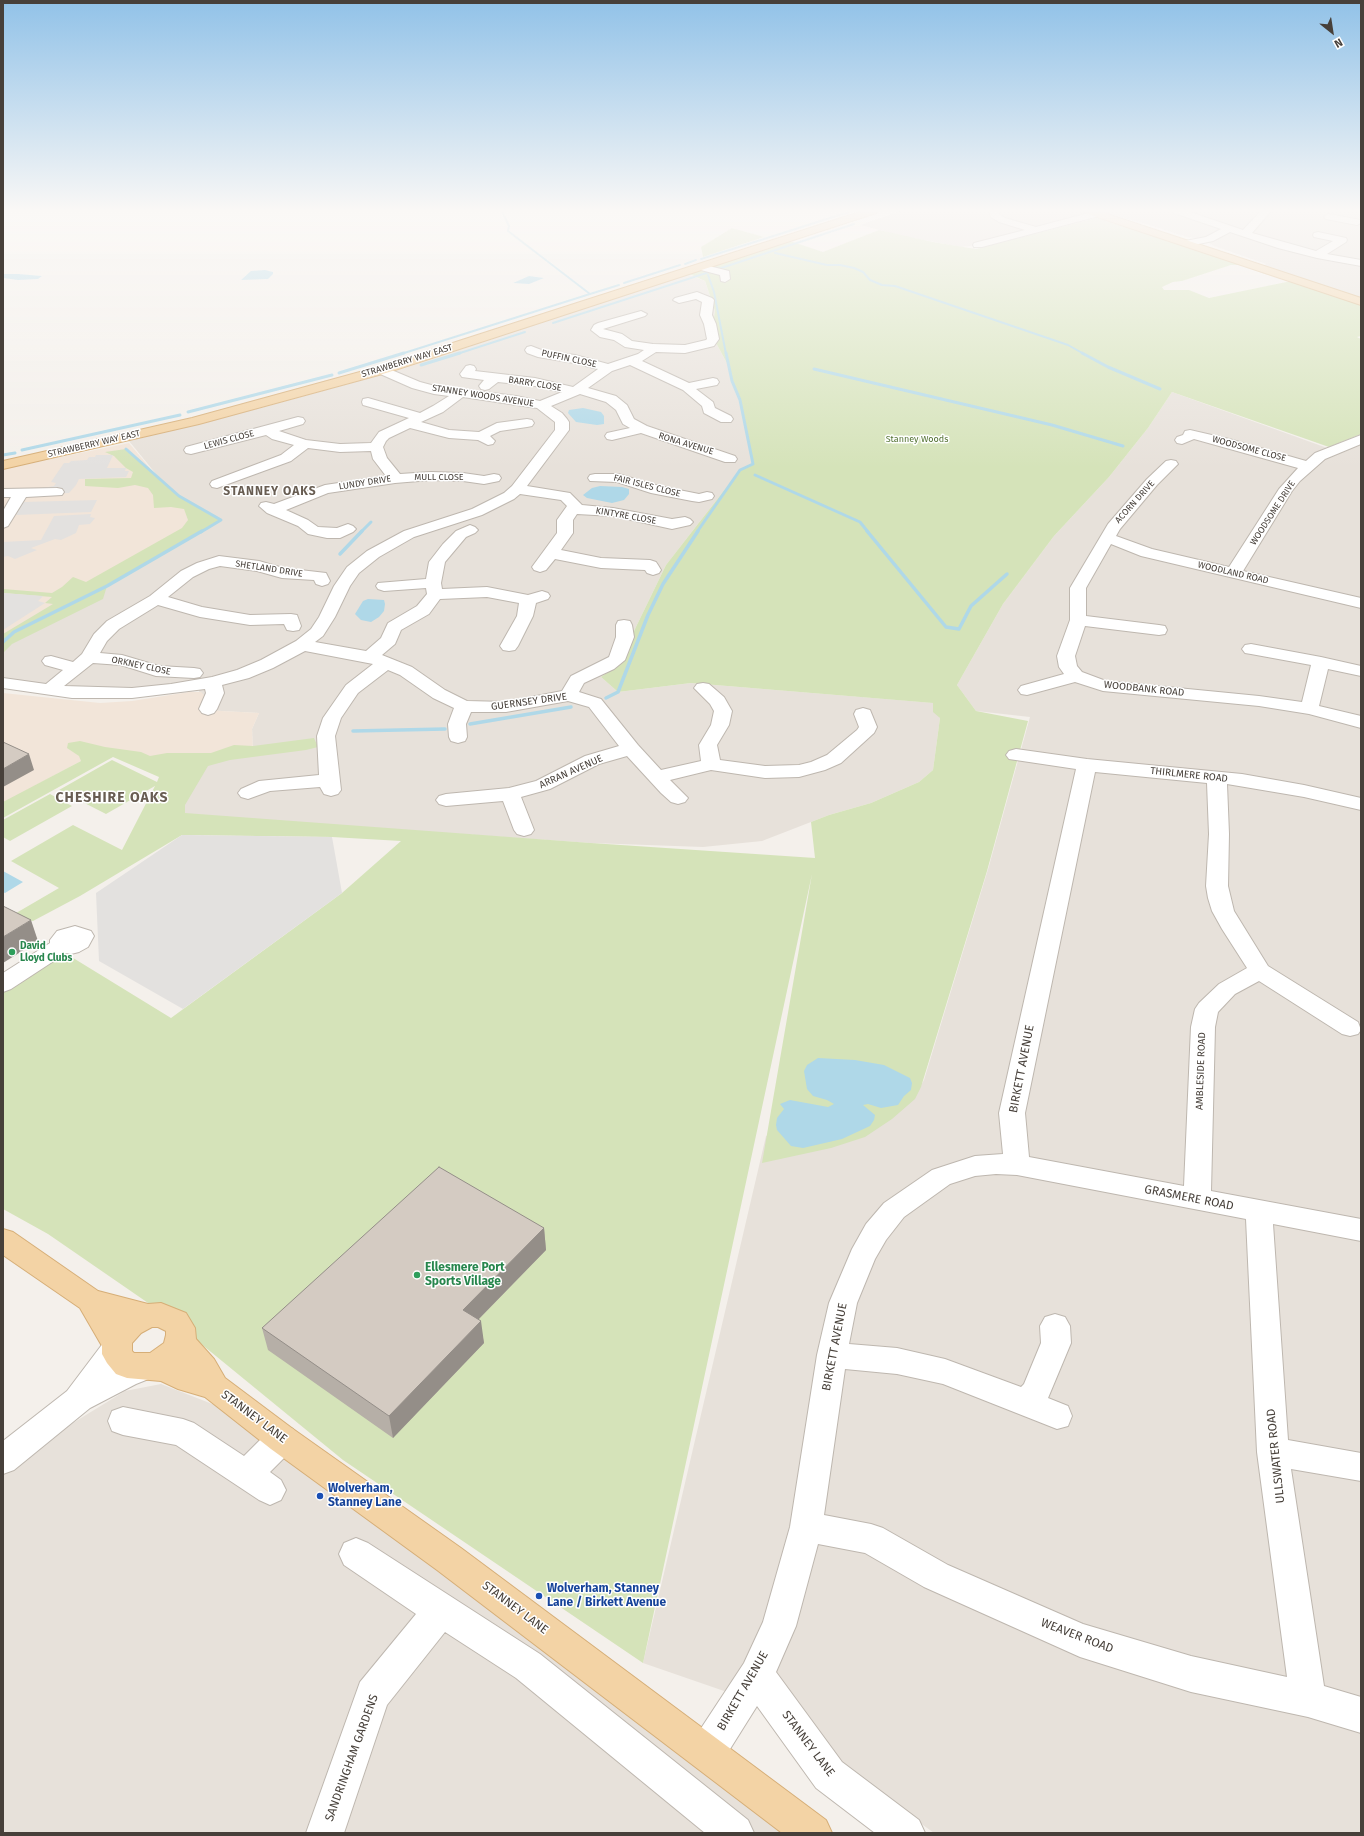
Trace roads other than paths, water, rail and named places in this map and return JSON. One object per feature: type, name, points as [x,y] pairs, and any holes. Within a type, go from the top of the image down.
[{"type":"main road","name":"STRAWBERRY WAY EAST","points":[[3,465],[194,421],[382,370],[609,297]]},
{"type":"main road","points":[[1345,297],[1361,302]]},
{"type":"main road","points":[[3,1240],[90,1300],[148,1316]]},
{"type":"main road","points":[[90,1300],[117,1346]]},
{"type":"main road","points":[[161,1315],[176,1322],[180,1328],[181,1338],[174,1352],[158,1364],[147,1367],[127,1365],[117,1354],[117,1346],[124,1330],[139,1319],[148,1316],[161,1315]]},
{"type":"main road","name":"STANNEY LANE","points":[[181,1338],[186,1348],[204,1368],[214,1387]]},
{"type":"main road","name":"STANNEY LANE","points":[[147,1367],[165,1369],[189,1380],[214,1387],[282,1439],[450,1559],[813,1833]]},
{"type":"street","points":[[679,300],[691,297]]},
{"type":"street","points":[[638,316],[598,327],[597,330],[604,334],[618,337],[629,344],[653,348],[695,348],[710,343],[713,339],[710,324],[706,315],[708,300],[701,297]]},
{"type":"street","points":[[541,405],[576,390],[608,368],[632,361],[648,353],[653,348]]},
{"type":"street","name":"PUFFIN CLOSE","points":[[531,350],[575,359],[608,368]]},
{"type":"street","points":[[632,361],[687,387],[708,405],[709,410],[725,416]]},
{"type":"street","name":"STANNEY WOODS AVENUE","points":[[3,683],[49,690],[87,693],[132,693],[172,689],[213,682],[243,674],[267,664],[302,645],[317,632],[327,617],[342,586],[353,570],[373,554],[409,534],[486,509],[509,496],[517,489],[562,430],[562,422],[557,416],[541,405],[516,400],[434,390],[416,385],[382,370]]},
{"type":"street","name":"BARRY CLOSE","points":[[464,372],[490,382],[535,382],[576,390]]},
{"type":"street","points":[[687,387],[713,382]]},
{"type":"street","name":"RONA AVENUE","points":[[576,390],[611,398],[622,408],[628,421],[642,429],[730,459]]},
{"type":"street","points":[[268,430],[277,436],[305,444],[340,448],[376,447],[384,435],[438,410],[461,393]]},
{"type":"street","points":[[370,401],[421,417]]},
{"type":"street","name":"WOODSOME CLOSE","points":[[1196,421],[1186,437],[1224,442],[1307,466]]},
{"type":"street","name":"LEWIS CLOSE","points":[[191,451],[298,422]]},
{"type":"street","points":[[408,423],[449,434],[484,438],[497,427],[527,423]]},
{"type":"street","points":[[612,436],[642,429]]},
{"type":"street","name":"WOODSOME DRIVE","points":[[1234,573],[1286,489],[1307,466],[1320,456],[1361,439]]},
{"type":"street","points":[[220,481],[286,458],[305,444]]},
{"type":"street","name":"LUNDY DRIVE","points":[[344,533],[313,531],[303,523],[269,508],[325,489],[395,479],[390,470],[380,459],[376,447]]},
{"type":"street","name":"ACORN DRIVE","points":[[1107,538],[1113,528],[1152,482],[1163,466]]},
{"type":"street","name":"FAIR ISLES CLOSE","points":[[574,495],[593,474],[618,478],[661,491],[702,499]]},
{"type":"street","name":"MULL CLOSE","points":[[395,479],[427,476],[452,476],[489,481]]},
{"type":"street","name":"KINTYRE CLOSE","points":[[517,489],[574,495],[604,511],[681,525]]},
{"type":"street","points":[[3,493],[57,492]]},
{"type":"street","points":[[3,523],[21,493]]},
{"type":"street","points":[[540,567],[552,554],[565,533],[565,520],[574,495]]},
{"type":"street","points":[[252,787],[278,783],[330,785],[326,736],[332,718],[352,689],[378,660],[394,627],[424,610],[434,588],[437,562],[461,532]]},
{"type":"street","points":[[1026,690],[1076,676],[1068,667],[1066,656],[1078,620],[1078,588],[1107,538]]},
{"type":"street","name":"WOODLAND ROAD","points":[[1107,538],[1147,553],[1361,603]]},
{"type":"street","points":[[552,554],[601,563],[653,566]]},
{"type":"street","name":"SHETLAND DRIVE","points":[[49,690],[83,663],[100,638],[113,625],[156,599],[187,574],[219,557],[282,572],[323,576]]},
{"type":"street","points":[[384,586],[487,592],[535,598],[509,646]]},
{"type":"street","points":[[156,599],[200,612],[245,620],[294,620]]},
{"type":"street","points":[[1078,620],[1159,630]]},
{"type":"street","points":[[569,695],[577,680],[616,660],[625,637],[624,625]]},
{"type":"street","name":"GUERNSEY DRIVE","points":[[302,645],[378,660],[406,671],[439,694],[464,706],[506,707],[569,695],[595,703],[631,749],[656,777],[678,798]]},
{"type":"street","points":[[1251,649],[1361,671]]},
{"type":"street","name":"ORKNEY CLOSE","points":[[83,663],[122,660],[156,671],[194,673]]},
{"type":"street","points":[[51,661],[83,663]]},
{"type":"street","points":[[1310,710],[1321,662]]},
{"type":"street","name":"WOODBANK ROAD","points":[[1076,676],[1103,686],[1259,701],[1310,710],[1361,722]]},
{"type":"street","points":[[208,709],[216,693],[213,682]]},
{"type":"street","points":[[711,764],[708,745],[720,725],[723,711],[722,706],[712,691]]},
{"type":"street","points":[[458,737],[457,724],[464,706]]},
{"type":"street","points":[[656,777],[711,764],[765,772],[799,771],[818,766],[834,759],[865,733],[868,727],[863,714]]},
{"type":"street","name":"ARRAN AVENUE","points":[[446,800],[510,794],[543,785],[592,760],[631,749]]},
{"type":"street","name":"THIRLMERE ROAD","points":[[1016,755],[1087,765],[1217,777],[1304,791],[1361,804]]},
{"type":"street","name":"BIRKETT AVENUE","points":[[707,1752],[756,1675],[780,1626],[806,1527],[832,1355],[843,1303],[862,1257],[876,1232],[894,1210],[941,1177],[957,1171],[996,1164],[1017,1165],[1012,1113],[1087,765]]},
{"type":"street","points":[[1217,777],[1219,834],[1217,886],[1219,898],[1233,929],[1260,971],[1357,1030]]},
{"type":"street","points":[[510,794],[524,830]]},
{"type":"street","points":[[3,984],[63,945]]},
{"type":"street","name":"AMBLESIDE ROAD","points":[[1197,1199],[1203,1027],[1207,1009],[1227,989],[1260,971]]},
{"type":"street","name":"GRASMERE ROAD","points":[[1017,1165],[1361,1230]]},
{"type":"street","name":"ULLSWATER ROAD","points":[[1259,1211],[1273,1452],[1308,1699]]},
{"type":"street","points":[[1025,1402],[1036,1392],[1056,1343],[1055,1326]]},
{"type":"street","points":[[78,1400],[100,1372],[117,1346]]},
{"type":"street","points":[[832,1355],[897,1361],[945,1372],[1025,1402],[1057,1416]]},
{"type":"street","points":[[3,1460],[78,1400],[125,1375],[147,1367]]},
{"type":"street","points":[[140,1418],[183,1433],[258,1482],[282,1439]]},
{"type":"street","points":[[1273,1452],[1361,1467]]},
{"type":"street","name":"WEAVER ROAD","points":[[806,1527],[871,1539],[936,1576],[1080,1640],[1191,1674],[1308,1699],[1361,1715]]},
{"type":"street","points":[[356,1554],[528,1666],[735,1833]]},
{"type":"street","name":"SANDRINGHAM GARDENS","points":[[325,1833],[373,1695],[441,1610]]},
{"type":"street","name":"STANNEY LANE","points":[[756,1675],[829,1775],[906,1833]]},
{"type":"water","points":[[583,408],[601,412],[604,416],[604,424],[597,425],[576,422],[568,413],[569,410]]},
{"type":"water","points":[[600,486],[622,487],[629,489],[629,494],[624,500],[612,503],[587,498],[583,495],[592,488]]},
{"type":"water","points":[[368,599],[384,600],[385,604],[384,611],[379,617],[371,622],[361,620],[355,614],[363,601]]},
{"type":"water","points":[[3,871],[23,882],[5,893],[3,892]]},
{"type":"water","points":[[818,1058],[855,1060],[884,1065],[910,1078],[912,1083],[911,1090],[904,1096],[898,1105],[881,1108],[868,1104],[863,1105],[875,1115],[870,1126],[842,1139],[803,1148],[791,1146],[777,1130],[777,1118],[784,1109],[780,1104],[790,1100],[828,1107],[834,1104],[827,1100],[813,1096],[807,1089],[804,1071],[807,1065]]},
{"type":"waterway","points":[[401,354],[582,297]]},
{"type":"waterway","points":[[553,323],[634,297]]},
{"type":"waterway","points":[[715,297],[726,354]]},
{"type":"waterway","points":[[926,297],[1068,345],[1084,354]]},
{"type":"waterway","points":[[457,354],[525,332]]},
{"type":"waterway","points":[[339,373],[404,353]]},
{"type":"waterway","points":[[421,365],[460,353]]},
{"type":"waterway","points":[[697,532],[740,470],[753,464],[740,400],[732,381],[726,353]]},
{"type":"waterway","points":[[1082,353],[1108,367],[1160,389]]},
{"type":"waterway","points":[[814,369],[1052,425],[1123,446]]},
{"type":"waterway","points":[[188,412],[332,375]]},
{"type":"waterway","points":[[22,450],[180,415]]},
{"type":"waterway","points":[[126,449],[179,496],[221,520],[201,532]]},
{"type":"waterway","points":[[3,455],[15,453]]},
{"type":"waterway","points":[[755,475],[860,522],[868,532]]},
{"type":"waterway","points":[[362,531],[371,522]]},
{"type":"waterway","points":[[3,642],[14,632],[107,586],[202,531]]},
{"type":"waterway","points":[[340,554],[362,531]]},
{"type":"waterway","points":[[606,698],[618,692],[648,615],[663,584],[698,531]]},
{"type":"waterway","points":[[867,531],[946,627],[959,629],[971,606],[1007,574]]},
{"type":"waterway","points":[[470,724],[571,707]]},
{"type":"waterway","points":[[353,731],[445,729]]},
{"type":"place","name":"David Lloyd Clubs","points":[[12,952]]},
{"type":"place","name":"Ellesmere Port Sports Village","points":[[417,1275]]},
{"type":"place","name":"Wolverham, Stanney Lane","points":[[320,1496]]},
{"type":"place","name":"Wolverham, Stanney Lane / Birkett Avenue","points":[[539,1596]]},
{"type":"district","name":"STANNEY OAKS","points":[[270,492]]},
{"type":"district","name":"CHESHIRE OAKS","points":[[112,798]]},
{"type":"park label","name":"Stanney Woods","points":[[917,439]]}]
